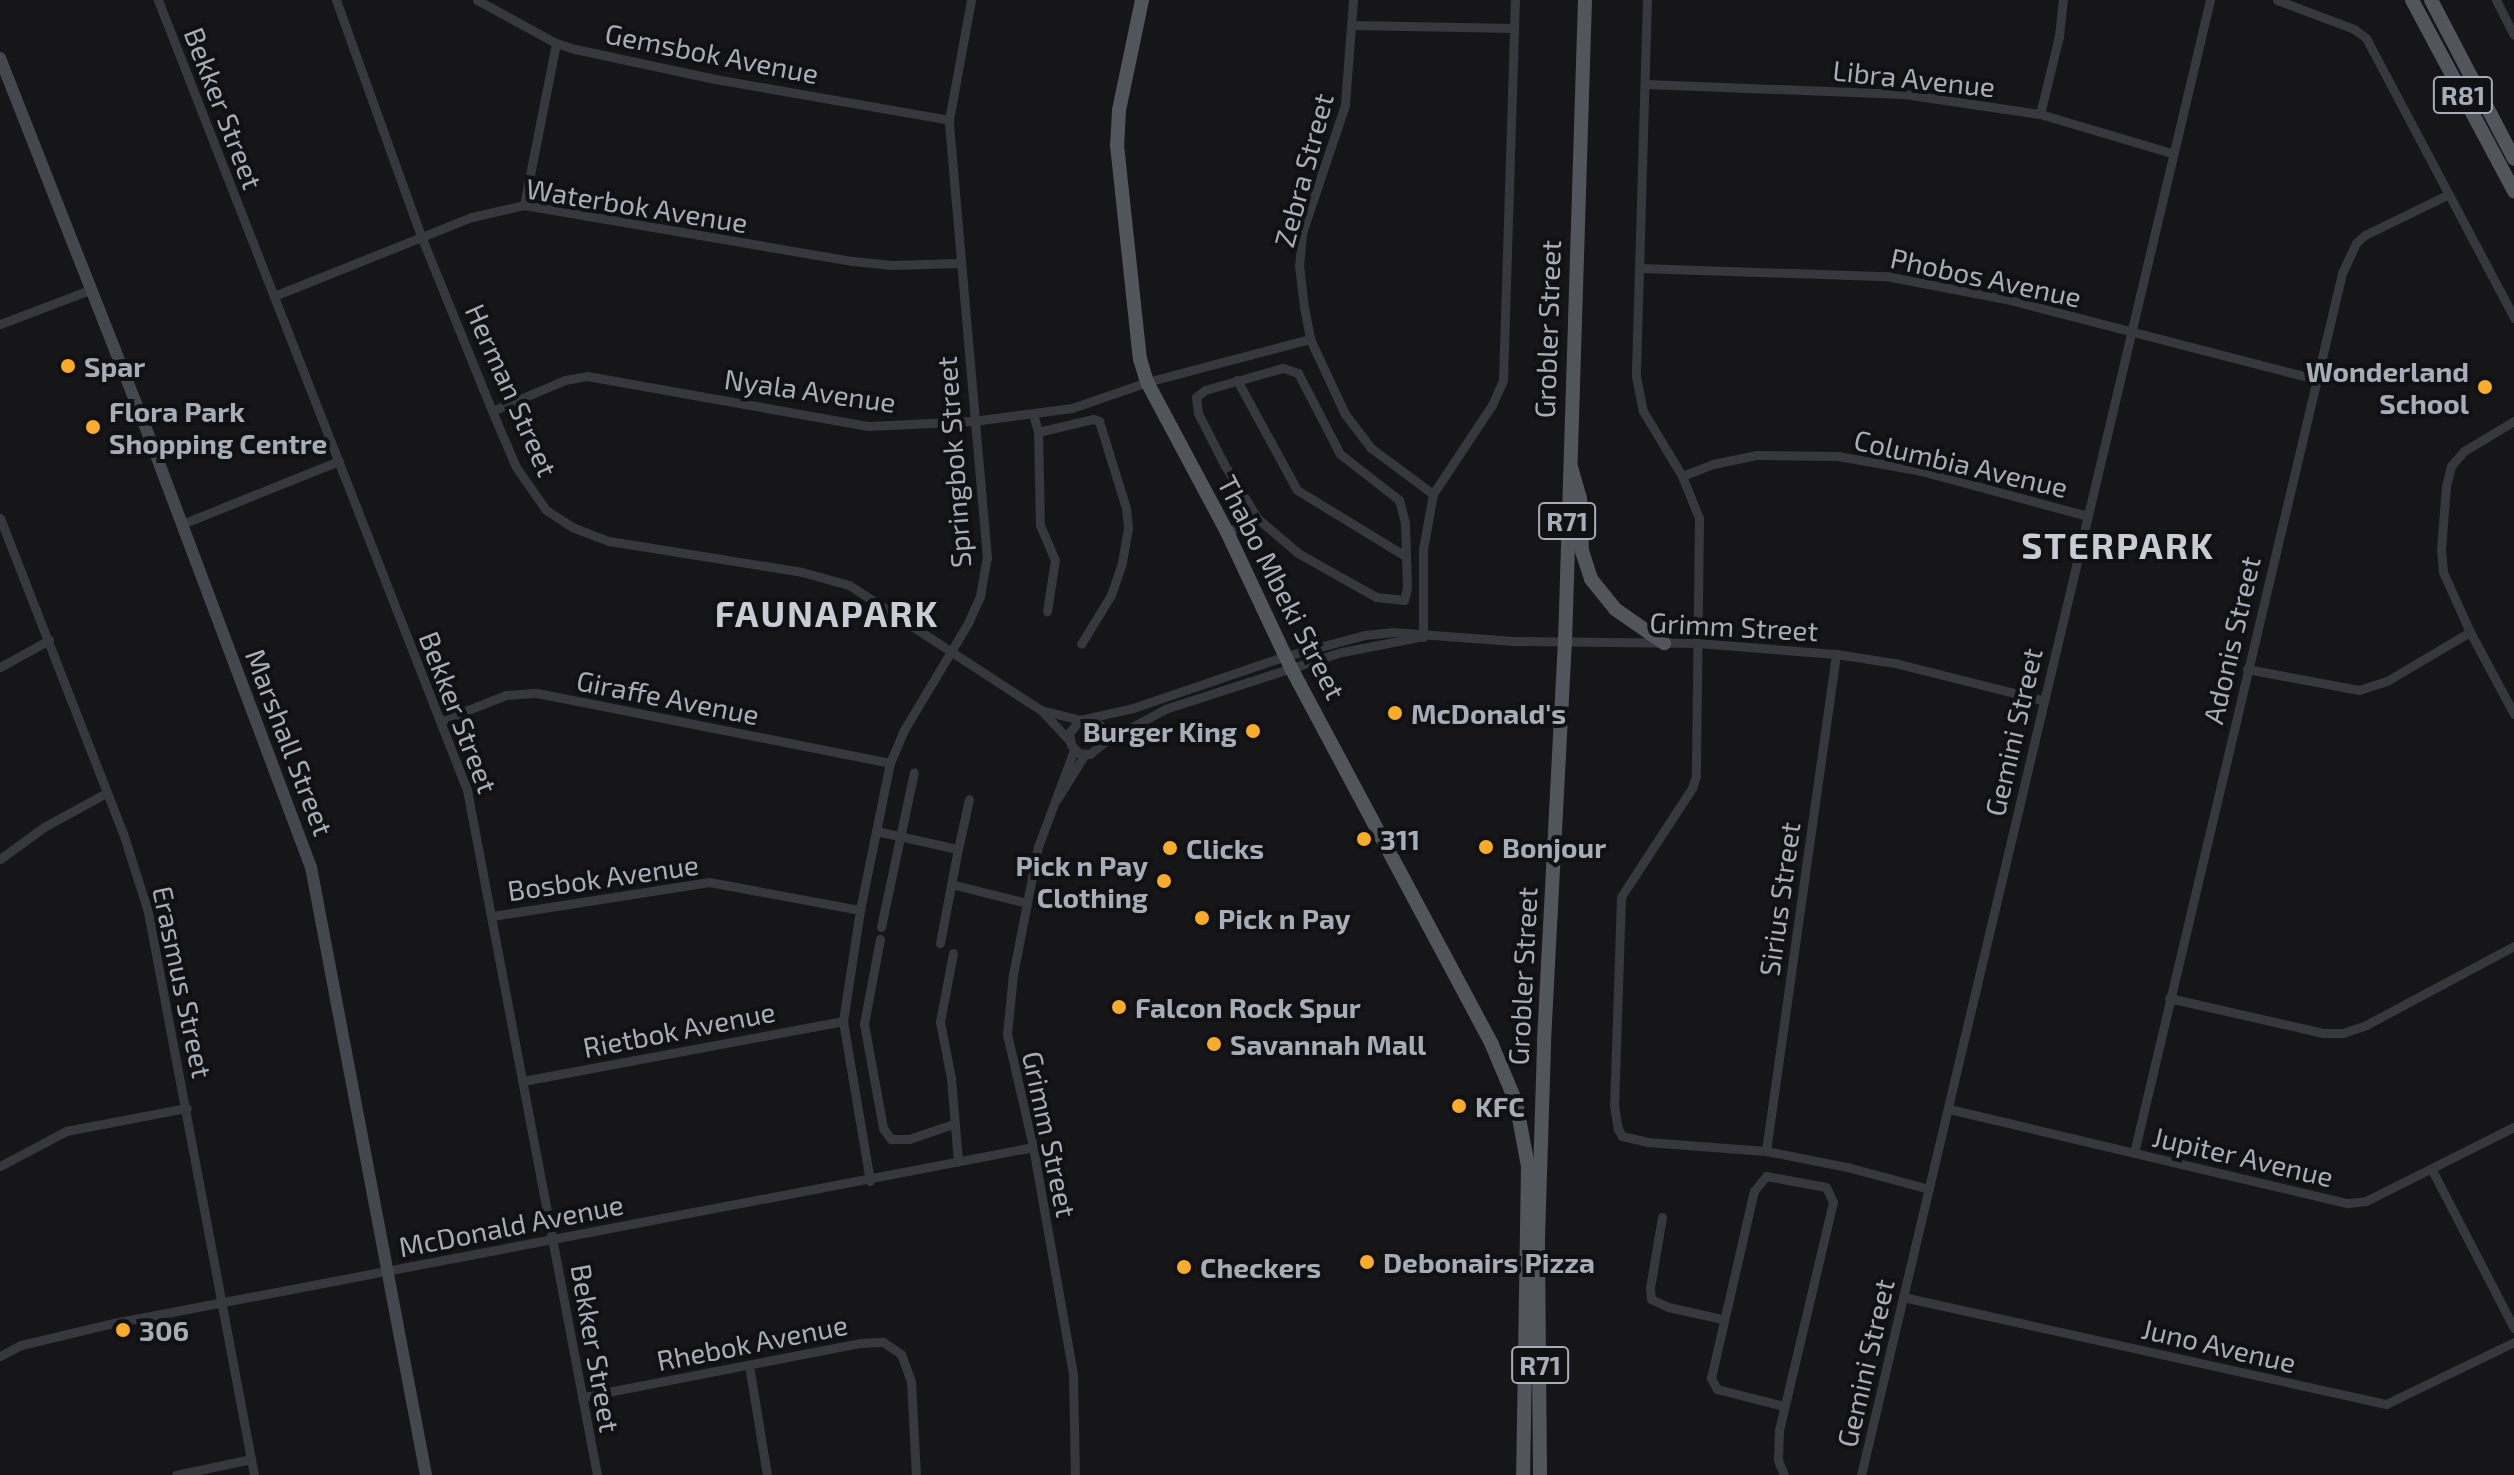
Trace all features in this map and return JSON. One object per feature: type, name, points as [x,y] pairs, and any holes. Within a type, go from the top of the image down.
[{"type":"main road","name":"Thabo Mbeki Street","points":[[1142,0],[1119,110],[1117,145],[1135,335],[1147,382],[1227,532],[1288,662],[1492,1045],[1516,1102],[1528,1166]]},
{"type":"main road","name":"Grobler Street","points":[[1540,1475],[1538,1255],[1544,1041],[1565,643],[1568,460],[1585,0]]},
{"type":"main road","name":"R81","points":[[2412,0],[2514,191]]},
{"type":"main road","name":"R81","points":[[2431,0],[2514,159]]},
{"type":"main road","points":[[1568,460],[1578,488],[1582,551],[1591,579],[1615,609],[1664,643]]},
{"type":"main road","points":[[1538,1255],[1531,1231],[1528,1166],[1544,1041]]},
{"type":"main road","name":"R71","points":[[1523,1475],[1528,1166]]},
{"type":"street","name":"Bekker Street","points":[[158,0],[474,814],[597,1475]]},
{"type":"street","name":"Herman Street","points":[[336,0],[421,236],[492,411],[525,481],[546,510],[572,527],[609,541],[694,552],[830,578],[869,596],[952,655],[1041,710],[1069,740]]},
{"type":"street","name":"Gemsbok Avenue","points":[[477,0],[556,43],[715,79],[949,120]]},
{"type":"street","name":"Springbok Street","points":[[870,1181],[843,1021],[860,910],[890,763],[904,730],[952,655],[980,596],[987,558],[949,120],[971,0]]},
{"type":"street","name":"Zebra Street","points":[[1353,0],[1345,105],[1306,219],[1300,248],[1300,281],[1310,339],[1335,396],[1357,432],[1371,448],[1433,494]]},
{"type":"street","name":"Grobler Street","points":[[1421,637],[1423,549],[1433,494],[1492,405],[1503,380],[1515,0]]},
{"type":"street","points":[[1647,0],[1636,376],[1640,402],[1682,476],[1699,518],[1694,784],[1626,885],[1619,907],[1614,1105],[1622,1136],[1658,1144],[1766,1151],[1847,1167],[1929,1189]]},
{"type":"street","points":[[2040,114],[2059,36],[2063,0]]},
{"type":"street","name":"Gemini Street","points":[[1861,1475],[2210,0]]},
{"type":"street","points":[[2277,0],[2354,29],[2366,38],[2514,318]]},
{"type":"street","points":[[2496,0],[2514,35]]},
{"type":"street","points":[[1353,25],[1514,28]]},
{"type":"street","points":[[524,205],[556,43]]},
{"type":"street","name":"Marshall Street","points":[[0,58],[92,289],[311,867],[426,1475]]},
{"type":"street","name":"Libra Avenue","points":[[1646,84],[1879,92],[2040,114],[2172,153]]},
{"type":"street","name":"Adonis Street","points":[[2134,1153],[2342,273],[2356,243],[2382,225],[2449,194]]},
{"type":"street","name":"Waterbok Avenue","points":[[274,296],[472,217],[524,205],[852,261],[892,265],[959,263]]},
{"type":"street","name":"Phobos Avenue","points":[[1640,268],[1886,276],[2006,299],[2315,379]]},
{"type":"street","points":[[0,324],[92,289]]},
{"type":"street","name":"Nyala Avenue","points":[[492,411],[565,380],[587,376],[869,426],[973,421],[1072,408],[1147,382],[1310,339]]},
{"type":"street","points":[[1286,367],[1298,373],[1340,454],[1399,500],[1405,523],[1406,598],[1394,601],[1382,599],[1306,558],[1258,519],[1225,466],[1195,402],[1205,390],[1237,380],[1286,367]]},
{"type":"street","points":[[1237,380],[1297,490],[1405,556]]},
{"type":"street","points":[[1033,414],[1038,432],[1040,525],[1055,560],[1047,611]]},
{"type":"street","points":[[1038,432],[1093,419],[1099,421],[1126,508],[1128,528],[1122,563],[1111,595],[1081,644]]},
{"type":"street","points":[[2514,421],[2464,451],[2451,466],[2441,535],[2443,572],[2470,632],[2514,714]]},
{"type":"street","name":"Columbia Avenue","points":[[1682,476],[1757,455],[1838,456],[1921,471],[2088,516]]},
{"type":"street","points":[[182,524],[339,461]]},
{"type":"street","name":"Erasmus Street","points":[[0,518],[136,870],[148,912],[254,1475]]},
{"type":"street","points":[[1227,532],[1258,519]]},
{"type":"street","points":[[2247,669],[2359,690],[2387,681],[2470,632]]},
{"type":"street","name":"Grimm Street","points":[[1092,719],[1288,662],[1421,637],[1565,643],[1698,643],[1836,654],[1895,663],[2042,700]]},
{"type":"street","points":[[0,667],[49,640]]},
{"type":"street","name":"Sirius Street","points":[[1766,1151],[1836,654]]},
{"type":"street","name":"Grimm Street","points":[[1103,743],[1165,709],[1288,662]]},
{"type":"street","name":"Giraffe Avenue","points":[[440,721],[506,695],[537,693],[890,763]]},
{"type":"street","name":"Herman Street","points":[[1041,710],[1080,720]]},
{"type":"street","points":[[1092,719],[1101,726],[1103,743],[1096,752],[1085,754],[1074,750],[1069,740],[1071,728],[1080,720],[1092,719]]},
{"type":"street","name":"Grimm Street","points":[[1074,750],[1038,847],[1013,974],[1007,1034],[1033,1147],[1073,1374],[1075,1475]]},
{"type":"street","name":"Grimm Street","points":[[1052,805],[1085,754]]},
{"type":"street","points":[[881,927],[914,772]]},
{"type":"street","points":[[0,859],[44,827],[106,793]]},
{"type":"street","points":[[940,943],[969,799]]},
{"type":"street","points":[[876,831],[958,849]]},
{"type":"street","name":"Bosbok Avenue","points":[[492,916],[709,882],[860,910]]},
{"type":"street","points":[[951,884],[1027,903]]},
{"type":"street","points":[[880,939],[864,1024],[883,1128],[891,1139],[909,1139],[953,1124]]},
{"type":"street","points":[[2169,998],[2323,1033],[2343,1033],[2366,1025],[2514,946]]},
{"type":"street","points":[[953,953],[940,1022],[951,1078],[958,1162]]},
{"type":"street","name":"Rietbok Avenue","points":[[523,1081],[843,1021]]},
{"type":"street","points":[[0,1166],[66,1131],[187,1108]]},
{"type":"street","name":"Jupiter Avenue","points":[[1949,1109],[2348,1203],[2366,1201],[2514,1127]]},
{"type":"street","name":"McDonald Avenue","points":[[0,1356],[21,1345],[58,1335],[870,1181],[1033,1147]]},
{"type":"street","points":[[2432,1170],[2514,1328]]},
{"type":"street","points":[[1784,1406],[1724,1392],[1713,1384],[1722,1319],[1759,1181],[1766,1176],[1777,1175],[1826,1187],[1832,1196],[1833,1207],[1777,1443],[1784,1475]]},
{"type":"street","points":[[1662,1217],[1650,1288],[1651,1299],[1668,1307],[1722,1319]]},
{"type":"street","name":"Juno Avenue","points":[[1903,1297],[2386,1404],[2514,1342]]},
{"type":"street","name":"Rhebok Avenue","points":[[582,1397],[861,1343],[893,1346],[907,1366],[911,1381],[916,1475]]},
{"type":"street","points":[[749,1365],[767,1475]]},
{"type":"street","points":[[176,1475],[251,1459]]},
{"type":"place","name":"Spar","points":[[68,366]]},
{"type":"place","name":"Wonderland School","points":[[2485,387]]},
{"type":"place","name":"Flora Park Shopping Centre","points":[[93,427]]},
{"type":"place","name":"McDonald's","points":[[1395,713]]},
{"type":"place","name":"Burger King","points":[[1253,731]]},
{"type":"place","name":"311","points":[[1364,839]]},
{"type":"place","name":"Bonjour","points":[[1486,847]]},
{"type":"place","name":"Clicks","points":[[1170,848]]},
{"type":"place","name":"Pick n Pay Clothing","points":[[1164,881]]},
{"type":"place","name":"Pick n Pay","points":[[1202,918]]},
{"type":"place","name":"Falcon Rock Spur","points":[[1119,1007]]},
{"type":"place","name":"Savannah Mall","points":[[1214,1044]]},
{"type":"place","name":"KFC","points":[[1459,1106]]},
{"type":"place","name":"Debonairs Pizza","points":[[1367,1262]]},
{"type":"place","name":"Checkers","points":[[1184,1267]]},
{"type":"place","name":"306","points":[[123,1330]]},
{"type":"district","name":"STERPARK","points":[[2118,545]]},
{"type":"district","name":"FAUNAPARK","points":[[827,613]]}]
